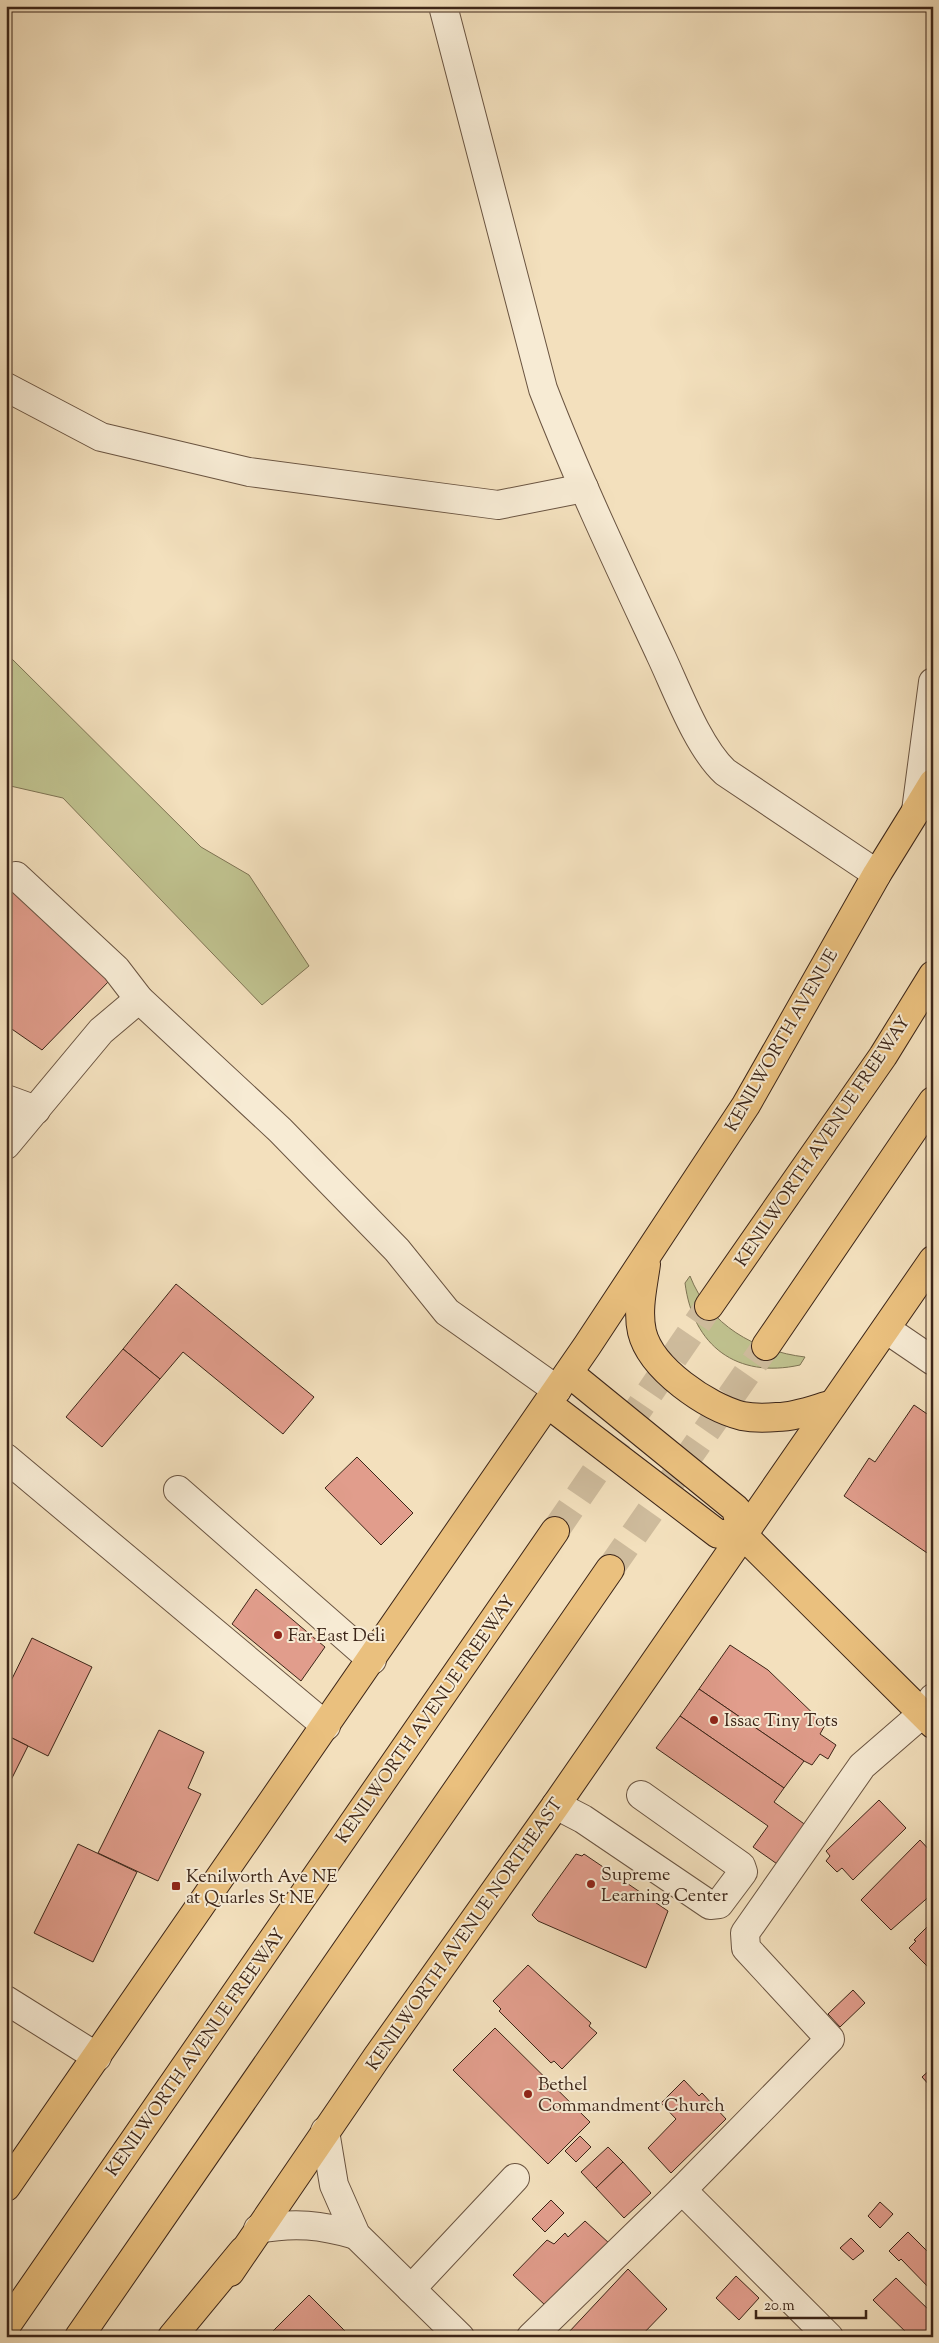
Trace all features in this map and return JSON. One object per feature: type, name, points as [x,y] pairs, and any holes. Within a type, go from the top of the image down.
[{"type":"main road","points":[[916,811],[933,783]]},
{"type":"main road","name":"KENILWORTH AVENUE","points":[[558,1389],[746,1105],[877,874],[916,811]]},
{"type":"main road","name":"KENILWORTH AVENUE FREEWAY","points":[[709,1306],[883,1056],[933,975]]},
{"type":"main road","points":[[766,1346],[933,1101]]},
{"type":"main road","points":[[648,1255],[639,1313],[642,1334],[656,1357],[680,1384],[711,1402],[742,1416],[778,1417],[833,1404]]},
{"type":"main road","points":[[742,1534],[933,1260]]},
{"type":"main road","points":[[558,1389],[718,1534],[742,1534]]},
{"type":"main road","points":[[558,1389],[736,1509],[742,1534],[929,1712]]},
{"type":"main road","points":[[6,2187],[558,1389]]},
{"type":"main road","name":"KENILWORTH AVENUE FREEWAY","points":[[6,2326],[555,1531]]},
{"type":"main road","name":"KENILWORTH AVENUE NORTHEAST","points":[[189,2337],[243,2251],[325,2131],[556,1805],[742,1534]]},
{"type":"main road","points":[[79,2337],[610,1569]]},
{"type":"main road","points":[[172,2337],[243,2251]]},
{"type":"street","points":[[442,6],[543,389],[584,488],[682,701],[714,762],[724,772],[877,874]]},
{"type":"street","points":[[6,387],[101,437],[249,472],[498,505],[584,488]]},
{"type":"street","name":"KENILWORTH AVENUE","points":[[916,811],[933,682]]},
{"type":"street","points":[[16,876],[116,969],[139,999],[280,1130],[397,1250],[447,1312],[558,1389]]},
{"type":"street","points":[[6,1145],[105,1027],[139,999]]},
{"type":"street","points":[[6,1099],[36,1110]]},
{"type":"street","points":[[886,1329],[933,1361]]},
{"type":"street","points":[[6,1458],[326,1726]]},
{"type":"street","points":[[178,1490],[372,1660]]},
{"type":"street","points":[[531,2337],[682,2190],[830,2039],[746,1948],[745,1933],[862,1766],[929,1712]]},
{"type":"street","points":[[556,1805],[584,1819],[710,1905],[719,1904],[743,1872],[741,1866],[641,1795]]},
{"type":"street","points":[[6,2000],[96,2056]]},
{"type":"street","points":[[325,2131],[334,2185],[356,2235],[460,2337]]},
{"type":"street","points":[[411,2288],[515,2178]]},
{"type":"street","points":[[682,2190],[829,2337]]},
{"type":"street","points":[[258,2229],[286,2224],[312,2225],[356,2235]]},
{"type":"green space","points":[[6,653],[201,847],[249,875],[309,966],[262,1005],[63,798],[6,785]]},
{"type":"green space","points":[[690,1276],[698,1293],[722,1322],[752,1342],[786,1354],[805,1357],[800,1365],[777,1368],[757,1367],[738,1362],[722,1353],[708,1340],[697,1324],[685,1283]]},
{"type":"building","points":[[6,880],[110,980],[42,1050],[6,1025]]},
{"type":"building","points":[[176,1284],[314,1397],[283,1434],[183,1352],[160,1379],[123,1349]]},
{"type":"building","points":[[123,1349],[160,1379],[102,1447],[66,1417]]},
{"type":"building","points":[[914,1405],[933,1418],[933,1557],[844,1496],[869,1458],[875,1462]]},
{"type":"building","points":[[357,1457],[413,1513],[381,1545],[325,1488]]},
{"type":"building","points":[[256,1589],[325,1647],[301,1681],[232,1624]]},
{"type":"building","points":[[32,1638],[92,1667],[48,1756],[6,1735],[6,1691]]},
{"type":"building","points":[[730,1645],[768,1670],[825,1725],[820,1734],[836,1745],[828,1759],[820,1754],[812,1765],[804,1761],[699,1689]]},
{"type":"building","points":[[699,1689],[804,1761],[784,1788],[680,1716]]},
{"type":"building","points":[[680,1716],[784,1788],[774,1802],[807,1826],[780,1866],[753,1847],[768,1826],[656,1748]]},
{"type":"building","points":[[159,1730],[204,1752],[188,1788],[201,1794],[158,1881],[98,1853]]},
{"type":"building","points":[[6,1735],[28,1746],[6,1790]]},
{"type":"building","points":[[879,1800],[906,1828],[853,1880],[842,1868],[837,1872],[826,1861],[830,1856],[826,1851]]},
{"type":"building","points":[[920,1840],[933,1854],[933,1893],[891,1930],[861,1900]]},
{"type":"building","points":[[78,1844],[137,1872],[93,1962],[34,1933]]},
{"type":"building","name":"Supreme Learning Center","points":[[576,1854],[582,1856],[584,1854],[668,1911],[646,1968],[538,1921],[532,1915]]},
{"type":"building","points":[[933,1921],[933,1972],[909,1948],[916,1941],[914,1940]]},
{"type":"building","points":[[528,1965],[591,2023],[589,2026],[597,2033],[562,2069],[554,2061],[551,2063],[499,2011],[501,2009],[493,2001]]},
{"type":"building","points":[[853,1990],[865,2003],[840,2027],[828,2014]]},
{"type":"building","points":[[495,2028],[590,2122],[548,2164],[453,2070]]},
{"type":"building","points":[[933,2067],[933,2085],[931,2087],[922,2077]]},
{"type":"building","points":[[684,2080],[699,2096],[702,2093],[726,2119],[671,2173],[648,2148],[676,2119],[661,2103]]},
{"type":"building","points":[[580,2136],[591,2147],[576,2162],[565,2151]]},
{"type":"building","points":[[608,2147],[623,2162],[596,2188],[581,2172]]},
{"type":"building","points":[[623,2162],[651,2193],[624,2218],[596,2188]]},
{"type":"building","points":[[551,2200],[564,2213],[545,2232],[532,2219]]},
{"type":"building","points":[[880,2202],[893,2214],[880,2228],[868,2216]]},
{"type":"building","points":[[585,2221],[610,2244],[546,2306],[513,2275],[547,2240],[554,2244],[565,2233],[568,2237]]},
{"type":"building","points":[[908,2232],[933,2257],[933,2292],[901,2259],[899,2261],[889,2251]]},
{"type":"building","points":[[851,2238],[864,2251],[853,2260],[840,2248]]},
{"type":"building","points":[[628,2269],[667,2309],[640,2337],[572,2337],[568,2333]]},
{"type":"building","points":[[736,2276],[759,2298],[739,2320],[716,2298]]},
{"type":"building","points":[[896,2278],[933,2314],[933,2337],[911,2337],[873,2300]]},
{"type":"building","points":[[309,2295],[351,2337],[267,2337]]},
{"type":"tunnel","points":[[555,1531],[709,1306]]},
{"type":"tunnel","points":[[610,1569],[766,1346]]},
{"type":"place","name":"Far East Deli","points":[[278,1635]]},
{"type":"place","name":"Issac Tiny Tots","points":[[714,1720]]},
{"type":"place","name":"Supreme Learning Center","points":[[591,1884]]},
{"type":"place","name":"Kenilworth Ave NE at Quarles St NE","points":[[176,1886]]},
{"type":"place","name":"Bethel Commandment Church","points":[[528,2094]]}]
